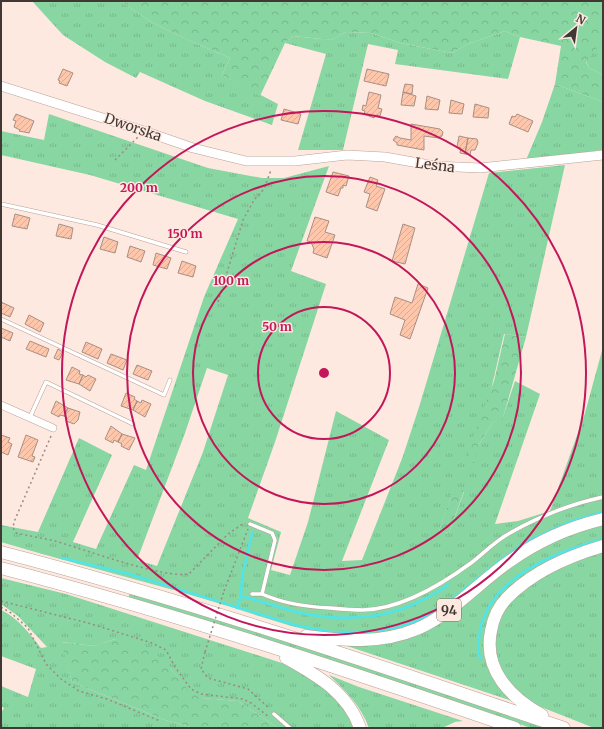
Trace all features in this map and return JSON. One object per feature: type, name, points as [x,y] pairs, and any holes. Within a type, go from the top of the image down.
[{"type":"highway","name":"94","points":[[1,552],[56,566],[275,632],[332,640],[362,641],[385,638],[409,631],[446,612],[510,561],[528,549],[562,532],[603,519]]},
{"type":"highway","points":[[569,728],[532,709],[508,690],[496,672],[490,656],[491,631],[500,607],[519,587],[553,566],[603,546]]},
{"type":"highway","points":[[1,568],[264,645],[515,728]]},
{"type":"highway","points":[[275,632],[564,728]]},
{"type":"highway","points":[[264,645],[323,680],[342,697],[357,720],[360,728]]},
{"type":"street","name":"Dworska","points":[[1,86],[144,130],[224,157],[246,161],[270,161]]},
{"type":"street","name":"Leśna","points":[[270,161],[347,155],[385,157],[435,166],[480,168],[603,155]]},
{"type":"street","points":[[1,405],[53,428]]},
{"type":"lane","points":[[1,204],[97,225],[186,252]]},
{"type":"lane","points":[[1,319],[164,395],[170,380]]},
{"type":"lane","points":[[30,417],[46,382],[132,424]]},
{"type":"lane","points":[[252,594],[262,594],[273,599],[324,608],[364,610],[403,601],[453,576],[503,537],[529,523],[580,502],[603,497]]},
{"type":"lane","points":[[250,524],[272,533],[275,540],[262,594]]},
{"type":"lane","points":[[274,714],[290,728]]},
{"type":"path","points":[[116,160],[144,130]]},
{"type":"path","points":[[218,302],[243,220],[254,200],[264,189],[270,161]]},
{"type":"path","points":[[53,428],[14,522],[13,528],[16,533],[53,540],[148,569],[182,576],[189,574],[242,522],[250,524],[228,578],[201,665],[208,678],[248,689],[274,714]]},
{"type":"path","points":[[1,602],[88,623],[152,643],[166,650],[175,667],[191,689],[201,694],[243,699],[252,703],[269,716]]},
{"type":"path","points":[[1,607],[11,613],[28,628],[46,664],[62,679],[79,691],[107,699],[160,721]]},
{"type":"green space","points":[[32,1],[122,1],[146,19],[188,40],[230,58],[222,75],[278,104],[272,125],[205,101],[140,72],[136,78],[105,62],[63,35]]},
{"type":"green space","points":[[122,1],[603,1],[603,40],[586,62],[589,68],[603,75],[603,102],[555,84],[561,46],[520,37],[505,31],[468,44],[452,53],[400,43],[371,33],[346,32],[331,40],[293,36],[285,43],[260,96],[222,75],[230,58],[188,40],[146,19]]},
{"type":"green space","points":[[505,31],[520,37],[508,79],[395,64],[398,50],[368,44],[343,150],[298,150],[326,54],[285,43],[293,36],[331,40],[346,32],[371,33],[400,43],[452,53],[468,44]]},
{"type":"green space","points":[[603,39],[603,75],[589,68],[586,61]]},
{"type":"green space","points":[[555,84],[603,102],[603,150],[526,160],[542,122]]},
{"type":"green space","points":[[49,114],[208,168],[262,178],[284,178],[329,166],[291,271],[326,284],[275,442],[248,518],[281,532],[271,570],[290,575],[308,522],[336,411],[389,440],[342,561],[362,560],[403,456],[489,173],[565,165],[526,337],[504,334],[474,463],[478,446],[493,422],[502,420],[515,381],[540,394],[495,524],[518,521],[550,511],[585,413],[603,347],[603,513],[593,515],[416,624],[362,636],[323,633],[292,626],[205,599],[1,542],[1,525],[38,532],[79,438],[112,455],[73,542],[96,549],[134,465],[146,470],[204,297],[238,219],[90,175],[1,155],[1,131],[44,140]],"holes":[[[207,368],[228,375],[203,452],[157,566],[137,560],[185,433]],[[454,489],[464,492],[449,533],[439,531]]]},
{"type":"green space","points":[[505,334],[526,337],[502,421],[493,422],[478,446],[474,463],[464,460],[494,381]]},
{"type":"green space","points":[[454,488],[464,491],[449,533],[439,531]]},
{"type":"green space","points":[[603,523],[603,542],[549,564],[515,583],[501,596],[491,612],[485,631],[484,652],[486,661],[499,685],[512,701],[344,645],[394,640],[551,542]]},
{"type":"green space","points":[[603,550],[603,728],[594,728],[536,705],[510,686],[495,659],[495,631],[507,603],[544,575]]},
{"type":"green space","points":[[1,578],[66,594],[285,664],[318,682],[343,706],[355,728],[278,728],[238,701],[201,698],[189,692],[171,669],[115,639],[94,646],[62,642],[72,682],[165,720],[194,728],[1,728],[1,713],[4,708],[1,706],[1,686],[28,697],[36,669],[1,656],[1,610],[13,617],[41,648],[47,647],[18,616],[1,604]]},
{"type":"green space","points":[[130,593],[283,640],[548,728],[531,728],[354,668],[128,598]]},
{"type":"green space","points":[[115,639],[155,653],[171,669],[190,692],[202,698],[238,701],[278,728],[194,728],[165,720],[72,682],[61,642],[94,646]]},
{"type":"green space","points":[[329,675],[359,687],[463,721],[455,722],[442,728],[369,728],[357,706],[347,693]]},
{"type":"building","points":[[63,69],[73,73],[67,86],[59,83],[60,81],[58,80]]},
{"type":"building","points":[[367,69],[389,74],[386,86],[364,81]]},
{"type":"building","points":[[405,84],[413,85],[412,94],[403,92]]},
{"type":"building","points":[[369,92],[381,95],[378,108],[382,109],[380,116],[376,115],[374,118],[364,114],[365,111],[362,110],[363,105],[366,106]]},
{"type":"building","points":[[403,92],[416,96],[414,106],[401,105]]},
{"type":"building","points":[[427,96],[440,100],[438,110],[425,109]]},
{"type":"building","points":[[451,100],[464,104],[462,114],[449,113]]},
{"type":"building","points":[[475,104],[489,108],[488,118],[473,117]]},
{"type":"building","points":[[284,109],[301,114],[298,124],[281,120]]},
{"type":"building","points":[[16,114],[34,121],[29,133],[19,131],[20,130],[14,127],[16,121],[13,120]]},
{"type":"building","points":[[517,114],[533,121],[528,132],[509,124],[512,116],[515,117]]},
{"type":"building","points":[[411,124],[440,129],[443,132],[442,136],[439,138],[424,136],[424,150],[397,145],[397,143],[393,140],[396,136],[411,140]]},
{"type":"building","points":[[459,136],[468,138],[465,154],[460,153],[461,148],[457,147]]},
{"type":"building","points":[[468,138],[477,139],[478,143],[475,150],[471,150],[470,155],[465,154]]},
{"type":"building","points":[[333,172],[349,176],[346,186],[343,185],[343,188],[341,188],[338,196],[326,192]]},
{"type":"building","points":[[370,177],[378,180],[376,186],[385,189],[377,211],[366,207],[370,194],[364,192]]},
{"type":"building","points":[[15,214],[30,218],[27,229],[12,226]]},
{"type":"building","points":[[315,217],[329,221],[325,232],[335,235],[327,258],[313,253],[314,249],[311,242],[307,241]]},
{"type":"building","points":[[59,224],[73,228],[71,239],[56,236]]},
{"type":"building","points":[[403,224],[415,228],[405,264],[392,261]]},
{"type":"building","points":[[104,237],[118,242],[115,253],[100,249]]},
{"type":"building","points":[[130,246],[145,251],[141,262],[127,257]]},
{"type":"building","points":[[156,253],[171,258],[167,269],[153,265]]},
{"type":"building","points":[[182,261],[196,266],[193,277],[178,273]]},
{"type":"building","points":[[418,284],[428,288],[410,339],[400,335],[405,320],[390,314],[395,297],[412,303]]},
{"type":"building","points":[[1,302],[14,308],[10,317],[1,313]]},
{"type":"building","points":[[29,315],[44,323],[40,332],[25,324]]},
{"type":"building","points":[[1,328],[13,333],[10,341],[1,337]]},
{"type":"building","points":[[30,341],[49,349],[46,357],[26,349]]},
{"type":"building","points":[[86,342],[102,349],[98,359],[82,352]]},
{"type":"building","points":[[58,349],[63,352],[59,360],[54,358]]},
{"type":"building","points":[[111,354],[127,360],[123,370],[107,363]]},
{"type":"building","points":[[137,365],[152,371],[148,380],[133,374]]},
{"type":"building","points":[[72,367],[80,371],[79,374],[83,375],[79,384],[66,380]]},
{"type":"building","points":[[83,375],[86,377],[88,375],[96,379],[90,391],[79,384]]},
{"type":"building","points":[[126,393],[135,397],[134,399],[137,401],[133,410],[121,406]]},
{"type":"building","points":[[142,400],[151,404],[145,417],[133,410],[137,401],[141,403]]},
{"type":"building","points":[[56,401],[68,408],[64,416],[60,415],[59,417],[51,413]]},
{"type":"building","points":[[68,408],[80,412],[78,420],[74,424],[66,421],[67,418],[64,416]]},
{"type":"building","points":[[111,426],[122,434],[118,442],[114,440],[113,443],[105,439]]},
{"type":"building","points":[[122,434],[135,438],[129,450],[121,446],[122,444],[118,442]]},
{"type":"building","points":[[1,435],[10,438],[8,442],[12,444],[8,455],[1,452]]},
{"type":"building","points":[[26,435],[38,440],[32,456],[35,457],[33,462],[18,457]]},
{"type":"waterway","points":[[62,558],[129,574],[295,625],[331,632],[364,632],[396,628],[417,621],[445,605],[502,559],[528,541],[572,521],[603,512]]},
{"type":"waterway","points":[[241,596],[242,577],[252,533]]},
{"type":"waterway","points":[[480,658],[478,648],[480,630],[487,611],[498,595],[512,581],[528,569],[547,559],[585,544],[603,539]]},
{"type":"waterway","points":[[237,608],[241,596],[300,613],[320,616],[340,618],[378,615],[397,611],[414,604],[449,584]]}]
